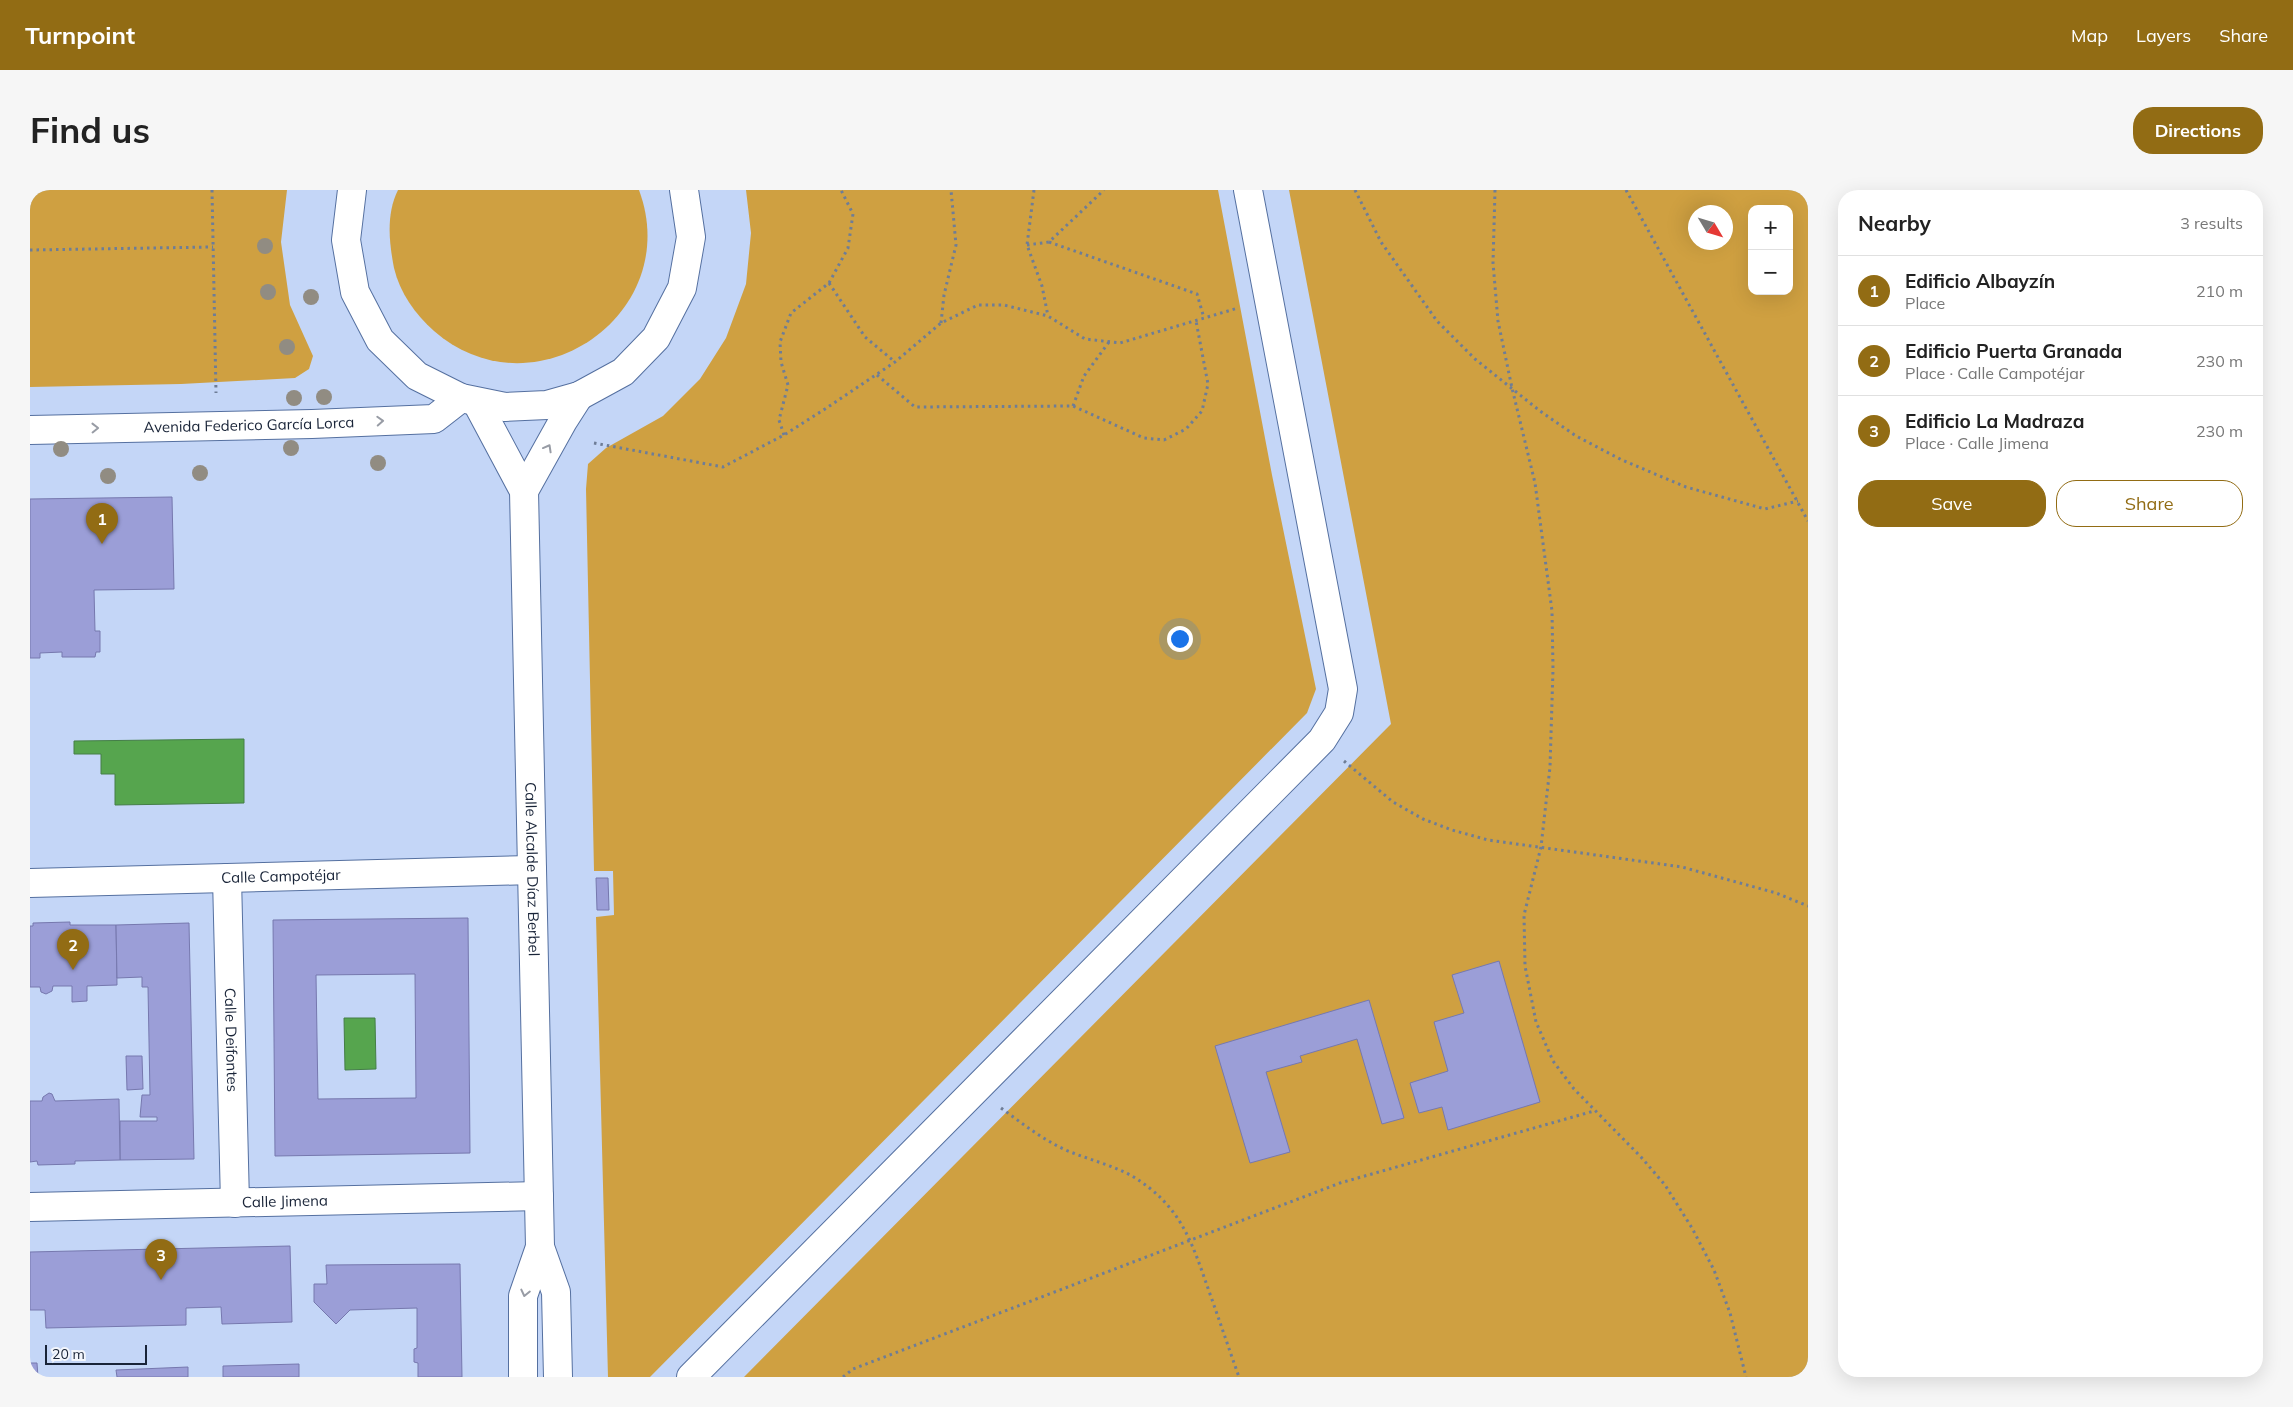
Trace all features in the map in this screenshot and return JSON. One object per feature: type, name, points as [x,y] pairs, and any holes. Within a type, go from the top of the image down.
[{"type":"street","points":[[352,190],[346,240],[355,292],[380,340],[417,376],[469,400],[505,407],[547,405],[579,396],[623,372],[656,338],[682,288],[691,236],[684,190]]},
{"type":"street","points":[[691,1377],[1322,740],[1339,713],[1343,689],[1248,190]]},
{"type":"street","points":[[524,491],[579,396]]},
{"type":"street","name":"Avenida Federico García Lorca","points":[[30,430],[312,424],[434,418],[469,400]]},
{"type":"street","name":"Calle Alcalde Díaz Berbel","points":[[469,400],[524,491],[540,1247],[556,1292],[558,1377]]},
{"type":"street","name":"Calle Campotéjar","points":[[30,883],[532,870]]},
{"type":"street","name":"Calle Deifontes","points":[[227,878],[235,1203]]},
{"type":"street","name":"Calle Jimena","points":[[30,1208],[539,1196]]},
{"type":"street","name":"Calle Alcalde Díaz Berbel","points":[[523,1377],[523,1296],[540,1247]]},
{"type":"path","points":[[212,190],[216,393]]},
{"type":"path","points":[[784,435],[779,420],[788,385],[781,362],[780,342],[791,313],[829,283],[848,248],[853,214],[841,190]]},
{"type":"path","points":[[941,323],[944,295],[956,245],[950,190]]},
{"type":"path","points":[[1034,190],[1027,246],[1042,286],[1048,316]]},
{"type":"path","points":[[1049,242],[1104,190]]},
{"type":"path","points":[[1354,190],[1381,242],[1437,321],[1475,359],[1576,436],[1622,460],[1686,487],[1765,509],[1798,501]]},
{"type":"path","points":[[1494,190],[1493,262],[1498,321],[1535,483],[1552,612],[1553,669],[1550,767],[1540,847],[1524,915],[1525,966],[1536,1022],[1553,1060],[1574,1089],[1641,1156],[1659,1178],[1692,1228],[1714,1270],[1730,1312],[1746,1377]]},
{"type":"path","points":[[1626,190],[1808,521]]},
{"type":"path","points":[[1027,246],[1049,242],[1197,294],[1204,318]]},
{"type":"path","points":[[30,250],[213,247]]},
{"type":"path","points":[[829,283],[865,337],[895,362]]},
{"type":"path","points":[[594,443],[723,468],[784,435],[877,376],[941,323],[978,305],[1004,305],[1048,316],[1085,339],[1120,343],[1246,306]]},
{"type":"path","points":[[877,376],[915,407],[1073,406],[1144,438],[1164,440],[1186,429],[1202,411],[1208,384],[1196,321]]},
{"type":"path","points":[[1073,406],[1084,376],[1109,342]]},
{"type":"path","points":[[1343,760],[1393,802],[1423,819],[1452,830],[1488,840],[1682,867],[1776,893],[1808,906]]},
{"type":"path","points":[[1000,1108],[1044,1139],[1069,1151],[1114,1167],[1148,1186],[1165,1201],[1179,1219],[1191,1240],[1239,1377]]},
{"type":"path","points":[[843,1377],[853,1369],[1340,1183],[1594,1111]]},
{"type":"shaded area","points":[[30,190],[287,190],[281,242],[290,305],[313,356],[309,369],[295,378],[181,384],[30,387]]},
{"type":"shaded area","points":[[398,190],[639,190],[648,235],[640,277],[621,312],[591,340],[555,357],[515,363],[473,355],[434,331],[421,318],[400,286],[394,268],[390,228],[394,199]]},
{"type":"shaded area","points":[[746,190],[1218,190],[1272,475],[1316,689],[1307,713],[650,1377],[608,1377],[596,917],[614,915],[613,871],[594,871],[586,489],[588,464],[606,448],[663,416],[700,379],[726,338],[746,284],[751,233]]},
{"type":"shaded area","points":[[1289,190],[1808,190],[1808,1377],[744,1377],[1391,724]]},
{"type":"shaded area","points":[[244,739],[244,803],[115,805],[115,774],[101,774],[101,754],[74,754],[74,741]]},
{"type":"shaded area","points":[[344,1018],[375,1018],[376,1069],[345,1070]]},
{"type":"building","points":[[172,497],[174,589],[94,590],[95,631],[100,631],[100,652],[96,652],[95,657],[62,657],[62,652],[40,653],[40,658],[30,658],[30,499]]},
{"type":"building","points":[[596,878],[608,878],[609,910],[597,910]]},
{"type":"building","points":[[468,918],[470,1153],[275,1156],[273,920]],"holes":[[[415,974],[416,1098],[318,1099],[316,975]]]},
{"type":"building","points":[[70,922],[70,925],[116,925],[117,985],[87,986],[87,1001],[72,1002],[72,986],[53,986],[52,991],[46,994],[41,992],[40,987],[30,987],[30,926],[33,926],[33,923]]},
{"type":"building","points":[[189,923],[194,1159],[120,1160],[120,1121],[157,1121],[157,1117],[140,1117],[142,1095],[150,1095],[148,987],[142,987],[142,977],[117,978],[116,925]]},
{"type":"building","points":[[1499,961],[1540,1102],[1448,1130],[1442,1107],[1419,1113],[1410,1083],[1448,1071],[1434,1022],[1464,1013],[1452,975]]},
{"type":"building","points":[[1369,1000],[1404,1118],[1382,1124],[1357,1039],[1300,1056],[1302,1062],[1266,1072],[1290,1152],[1250,1163],[1215,1046]]},
{"type":"building","points":[[126,1056],[142,1056],[143,1089],[127,1090]]},
{"type":"building","points":[[49,1093],[52,1094],[55,1101],[119,1099],[120,1160],[75,1161],[75,1164],[38,1165],[37,1161],[30,1162],[30,1101],[42,1101],[43,1097]]},
{"type":"building","points":[[290,1246],[292,1322],[222,1324],[221,1307],[186,1308],[186,1325],[46,1328],[45,1310],[30,1310],[30,1252]]},
{"type":"building","points":[[460,1264],[462,1377],[418,1377],[418,1363],[414,1362],[414,1349],[417,1348],[417,1308],[350,1310],[336,1324],[314,1302],[314,1284],[327,1284],[326,1265]]},
{"type":"building","points":[[30,1363],[37,1363],[38,1377],[30,1377]]},
{"type":"building","points":[[299,1364],[299,1377],[223,1377],[223,1366]]},
{"type":"building","points":[[188,1367],[188,1377],[117,1377],[116,1370]]},
{"type":"place","name":"Edificio Albayzín","points":[[102,544]]},
{"type":"place","name":"Edificio Puerta Granada","points":[[73,970]]},
{"type":"place","name":"Edificio La Madraza","points":[[161,1280]]}]
